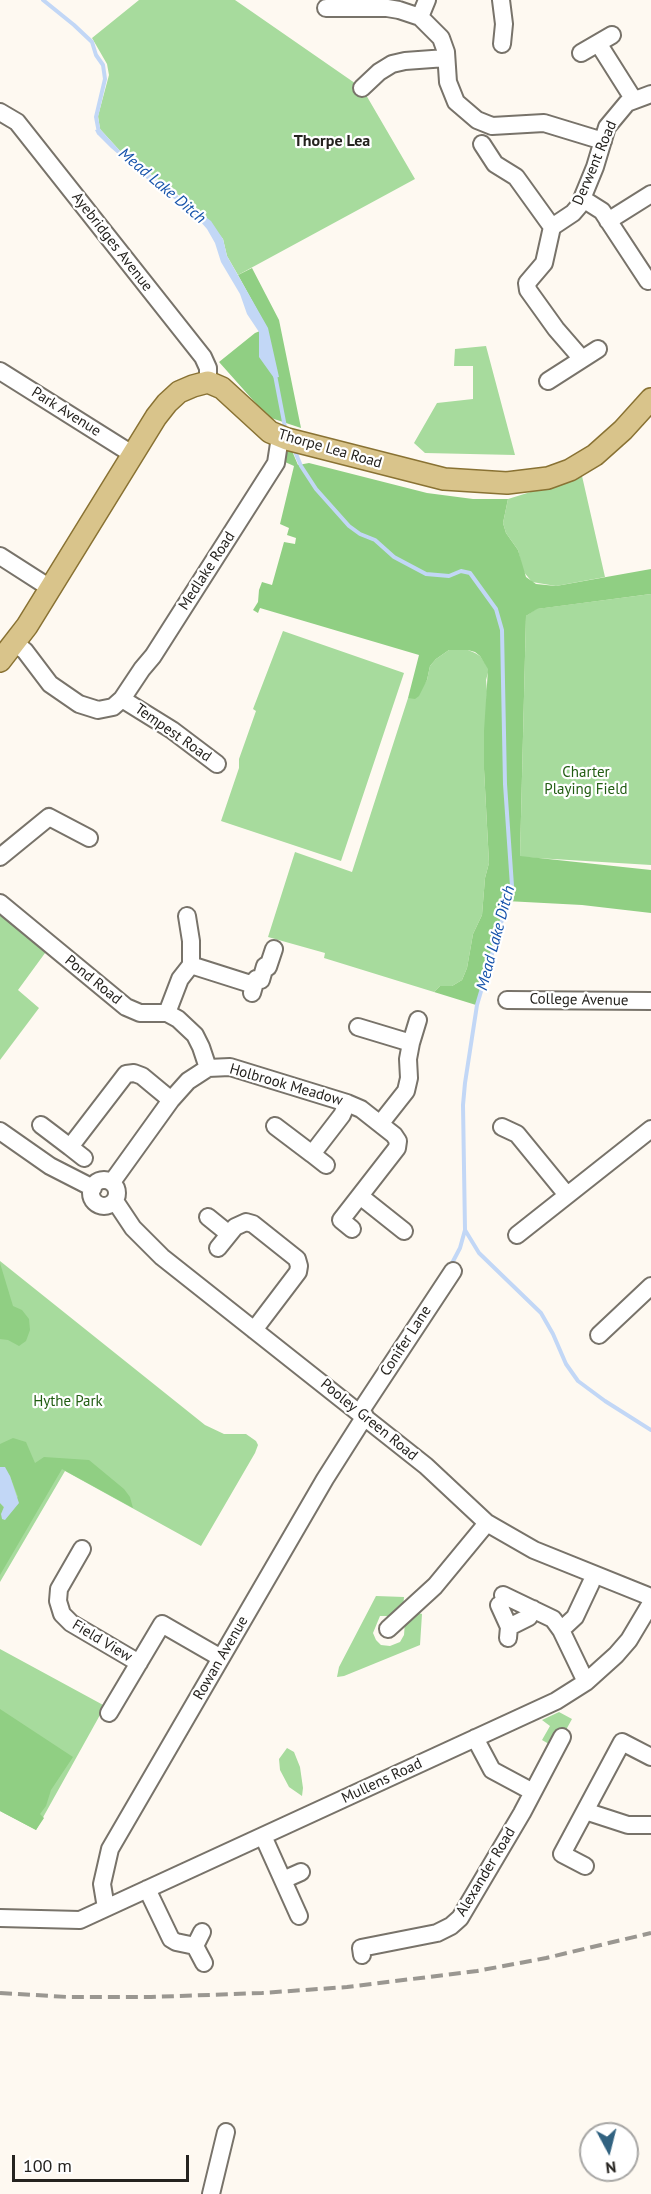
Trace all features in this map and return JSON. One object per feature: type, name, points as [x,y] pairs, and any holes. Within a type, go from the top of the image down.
[{"type":"main road","name":"Thorpe Lea Road","points":[[208,382],[222,388],[262,425],[280,437],[444,479],[507,483],[548,478],[570,470],[596,455],[651,399]]},
{"type":"main road","points":[[0,661],[15,643],[132,454],[167,403],[179,392],[208,382]]},
{"type":"street","points":[[420,17],[427,0]]},
{"type":"street","points":[[501,0],[504,24],[502,44]]},
{"type":"street","points":[[326,8],[360,4],[399,10],[420,17],[441,38],[448,82],[456,102],[477,120],[492,126],[544,123],[603,141]]},
{"type":"street","points":[[581,53],[605,39],[634,100]]},
{"type":"street","points":[[362,88],[379,72],[392,64],[446,58]]},
{"type":"street","name":"Derwent Road","points":[[552,227],[573,213],[583,199],[608,127],[616,114],[627,103],[651,94]]},
{"type":"street","name":"Ayebridges Avenue","points":[[0,112],[17,122],[204,357],[208,368],[208,382]]},
{"type":"street","points":[[482,144],[495,164],[516,177],[552,227],[544,263],[526,283],[528,290],[556,329],[582,359]]},
{"type":"street","points":[[608,221],[651,194]]},
{"type":"street","points":[[583,199],[602,211],[648,281]]},
{"type":"street","points":[[548,381],[598,349]]},
{"type":"street","name":"Park Avenue","points":[[0,371],[132,454]]},
{"type":"street","name":"Medlake Road","points":[[122,699],[153,656],[276,463],[280,437]]},
{"type":"street","points":[[0,556],[50,588]]},
{"type":"street","name":"Tempest Road","points":[[15,643],[25,651],[50,684],[79,704],[98,710],[113,707],[122,699],[172,730],[217,764]]},
{"type":"street","points":[[0,857],[49,816],[89,838]]},
{"type":"street","name":"Pond Road","points":[[0,903],[126,1007],[140,1013],[167,1013]]},
{"type":"street","points":[[187,916],[191,941],[190,965],[180,979],[167,1013],[178,1019],[195,1035],[208,1068]]},
{"type":"street","points":[[190,965],[253,989],[256,979],[261,980],[265,966],[268,967],[274,949]]},
{"type":"street","name":"College Avenue","points":[[507,1000],[651,1001]]},
{"type":"street","points":[[380,1124],[406,1091],[409,1078],[408,1059],[418,1020]]},
{"type":"street","points":[[358,1027],[411,1043]]},
{"type":"street","name":"Holbrook Meadow","points":[[112,1182],[171,1100],[188,1081],[208,1068],[230,1067],[347,1103],[361,1109],[394,1135],[398,1141],[397,1148],[341,1220],[352,1229]]},
{"type":"street","points":[[70,1147],[126,1074],[134,1072],[141,1076],[171,1100]]},
{"type":"street","points":[[312,1154],[342,1115],[347,1103]]},
{"type":"street","points":[[41,1125],[84,1158]]},
{"type":"street","points":[[275,1126],[326,1166]]},
{"type":"street","points":[[502,1127],[517,1134],[567,1195]]},
{"type":"street","points":[[521,1226],[567,1195],[651,1129]]},
{"type":"street","points":[[0,1131],[50,1166],[93,1188]]},
{"type":"street","points":[[112,1182],[102,1180],[98,1182],[93,1188],[92,1197],[99,1204],[107,1205],[115,1201]]},
{"type":"street","name":"Pooley Green Road","points":[[112,1182],[117,1191],[115,1201],[133,1228],[162,1257],[362,1414],[449,1486],[487,1522],[534,1550],[651,1597]]},
{"type":"street","points":[[360,1196],[404,1231]]},
{"type":"street","points":[[208,1217],[229,1234]]},
{"type":"street","points":[[218,1248],[240,1223],[246,1222],[253,1224],[297,1259],[299,1266],[297,1272],[254,1330]]},
{"type":"street","name":"Conifer Lane","points":[[362,1414],[453,1271]]},
{"type":"street","points":[[599,1335],[651,1286]]},
{"type":"street","name":"Rowan Avenue","points":[[106,1908],[102,1884],[108,1854],[362,1414]]},
{"type":"street","points":[[388,1629],[435,1586],[487,1522]]},
{"type":"street","name":"Field View","points":[[82,1549],[59,1588],[58,1601],[62,1614],[71,1623],[139,1663],[162,1624],[221,1658]]},
{"type":"street","points":[[561,1630],[575,1617],[591,1583]]},
{"type":"street","points":[[533,1609],[529,1617],[508,1633],[501,1600],[533,1609],[553,1619],[561,1630],[586,1682]]},
{"type":"street","name":"Mullens Road","points":[[0,1918],[80,1920],[263,1836],[370,1794],[475,1738],[556,1701],[586,1682],[629,1641],[651,1603]]},
{"type":"street","points":[[109,1713],[139,1663]]},
{"type":"street","name":"Alexander Road","points":[[362,1955],[361,1948],[437,1933],[460,1918],[562,1737]]},
{"type":"street","points":[[475,1738],[492,1770],[533,1792]]},
{"type":"street","points":[[585,1866],[562,1854],[622,1742],[651,1757]]},
{"type":"street","points":[[585,1811],[628,1825],[651,1825]]},
{"type":"street","points":[[263,1836],[299,1917]]},
{"type":"street","points":[[283,1880],[301,1872]]},
{"type":"street","points":[[147,1889],[171,1938],[176,1942],[199,1939],[204,1963]]},
{"type":"street","points":[[211,2194],[226,2132]]},
{"type":"green space","points":[[139,0],[235,0],[362,88],[415,179],[238,275],[227,256],[223,239],[200,211],[121,152],[100,129],[98,116],[109,75],[107,64],[92,38]]},
{"type":"green space","points":[[252,268],[279,320],[301,428],[268,417],[219,362],[255,333],[267,328],[238,275]]},
{"type":"green space","points":[[486,346],[515,455],[425,453],[414,443],[437,403],[473,399],[473,366],[454,366],[455,349]]},
{"type":"green space","points":[[289,444],[298,465],[309,463],[427,493],[473,499],[508,499],[503,523],[506,533],[518,550],[526,577],[536,584],[556,586],[651,569],[651,594],[537,609],[526,616],[520,856],[651,870],[651,913],[582,905],[506,901],[476,1005],[434,992],[440,986],[452,986],[462,980],[467,968],[473,934],[482,915],[485,878],[489,863],[484,769],[488,669],[475,652],[449,650],[430,666],[427,680],[419,696],[415,699],[408,698],[419,655],[260,608],[258,613],[253,610],[258,602],[262,582],[272,585],[284,542],[295,544],[296,538],[287,535],[289,528],[280,524],[294,466],[285,462]]},
{"type":"green space","points":[[582,476],[605,577],[556,586],[532,582],[523,571],[518,550],[506,533],[503,523],[508,499]]},
{"type":"green space","name":"Charter Playing Field","points":[[651,594],[651,865],[520,857],[526,616],[536,609]]},
{"type":"green space","points":[[283,631],[404,673],[341,861],[221,821],[256,711],[253,709]]},
{"type":"green space","points":[[449,650],[468,650],[475,653],[489,669],[486,680],[484,769],[489,863],[485,878],[482,915],[473,934],[467,968],[462,980],[452,986],[440,986],[434,992],[324,958],[325,953],[268,937],[295,852],[352,872],[408,698],[415,698],[427,680],[430,666]]},
{"type":"green space","points":[[0,909],[48,949],[18,990],[39,1008],[0,1060]]},
{"type":"green space","name":"Hythe Park","points":[[0,1261],[205,1425],[224,1434],[246,1434],[256,1441],[258,1445],[255,1453],[201,1546],[65,1471],[0,1582]]},
{"type":"green space","points":[[0,1263],[13,1306],[22,1310],[29,1319],[30,1330],[26,1341],[19,1346],[8,1340],[0,1339]]},
{"type":"green space","points":[[13,1438],[26,1442],[35,1463],[44,1457],[89,1460],[124,1489],[130,1497],[133,1508],[62,1469],[0,1575],[0,1503],[4,1508],[2,1511],[18,1497],[10,1476],[0,1467],[0,1444]]},
{"type":"green space","points":[[376,1596],[404,1597],[403,1610],[395,1616],[380,1616],[373,1633],[376,1640],[381,1645],[390,1646],[400,1642],[404,1635],[405,1622],[415,1612],[422,1614],[420,1645],[337,1677],[339,1667]]},
{"type":"green space","points":[[0,1649],[105,1706],[36,1830],[0,1811]]},
{"type":"green space","points":[[0,1709],[73,1757],[51,1790],[46,1806],[40,1814],[44,1818],[36,1830],[0,1811]]},
{"type":"green space","points":[[559,1712],[572,1719],[556,1748],[542,1740],[550,1726],[542,1720]]},
{"type":"green space","points":[[287,1748],[294,1752],[300,1767],[302,1796],[289,1787],[280,1770],[279,1759]]},
{"type":"water","points":[[100,129],[121,152],[211,221],[223,239],[227,256],[268,328],[279,377],[274,378],[259,357],[259,332],[247,314],[240,294],[221,262],[215,243],[207,229],[192,212],[147,179],[111,148],[97,134],[95,130]]},
{"type":"water","points":[[0,1467],[5,1467],[10,1476],[19,1503],[5,1520],[2,1519],[1,1514],[4,1507],[0,1503]]},
{"type":"waterway","name":"Mead Lake Ditch","points":[[43,0],[92,42],[96,55],[103,65],[105,79],[96,117],[99,133]]},
{"type":"waterway","name":"Mead Lake Ditch","points":[[275,375],[285,427]]},
{"type":"waterway","name":"Mead Lake Ditch","points":[[294,449],[301,466],[316,489],[349,526],[360,534],[375,540],[394,557],[426,574],[449,576],[461,571],[470,573],[496,609],[502,630],[505,784],[512,886],[477,1005],[465,1083],[463,1105],[465,1230],[479,1253],[541,1313],[566,1364],[578,1381],[651,1430]]},
{"type":"waterway","points":[[450,1267],[460,1248],[465,1230]]},
{"type":"railway","points":[[0,1993],[68,1997],[151,1997],[347,1987],[477,1971],[546,1958],[651,1933]]},
{"type":"district","name":"Thorpe Lea","points":[[332,141]]}]
